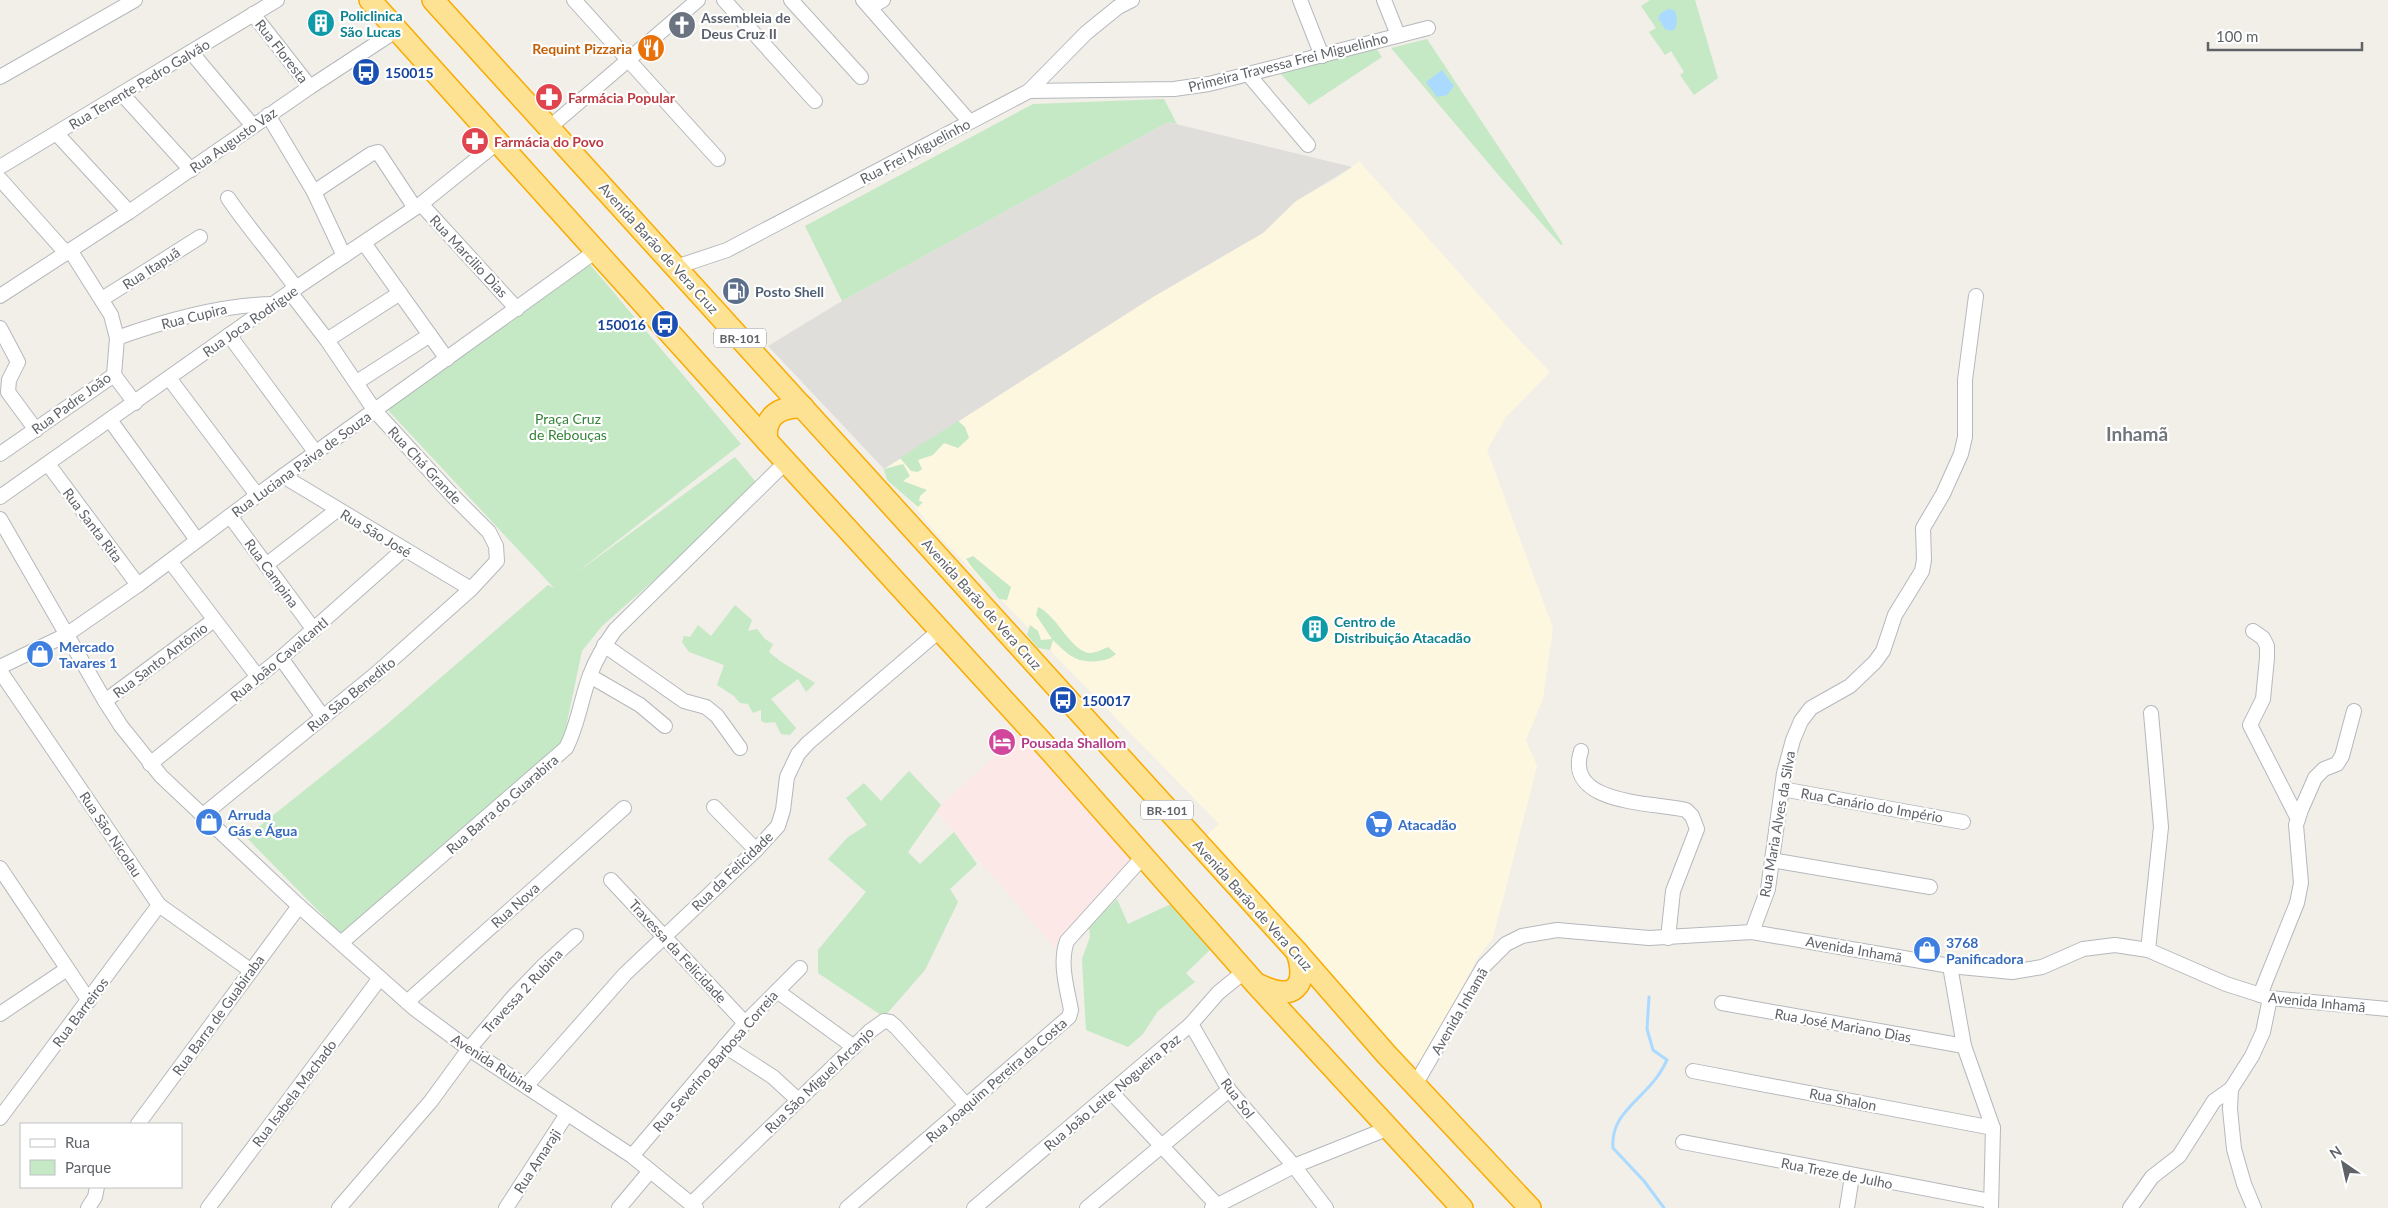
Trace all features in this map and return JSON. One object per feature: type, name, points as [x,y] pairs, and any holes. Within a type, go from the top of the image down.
[{"type":"highway","points":[[370,0],[766,441],[1053,754],[1251,977],[1462,1208]]},
{"type":"highway","name":"Avenida Barão de Vera Cruz","points":[[433,0],[1297,952],[1415,1085],[1530,1208]]},
{"type":"highway","points":[[766,441],[768,422],[776,412],[788,407],[803,407]]},
{"type":"highway","points":[[1251,977],[1271,991],[1284,993],[1296,987],[1302,977],[1302,967],[1297,952]]},
{"type":"street","points":[[0,77],[135,0]]},
{"type":"street","name":"Rua Tenente Pedro Galvão","points":[[0,167],[277,0]]},
{"type":"street","points":[[574,0],[718,159]]},
{"type":"street","points":[[550,127],[698,0]]},
{"type":"street","points":[[724,0],[815,101]]},
{"type":"street","points":[[791,0],[861,77]]},
{"type":"street","points":[[883,0],[866,4],[969,121]]},
{"type":"street","name":"Rua Frei Miguelinho","points":[[676,267],[728,250],[1029,91],[1086,33],[1118,7],[1132,0]]},
{"type":"street","points":[[1300,0],[1322,56]]},
{"type":"street","points":[[1384,0],[1398,35]]},
{"type":"street","name":"Rua Floresta","points":[[253,14],[310,87]]},
{"type":"street","name":"Primeira Travessa Frei Miguelinho","points":[[1029,91],[1174,89],[1208,84],[1428,28]]},
{"type":"street","name":"Rua Augusto Vaz","points":[[1,293],[129,212],[310,87],[397,30]]},
{"type":"street","points":[[191,52],[253,126]]},
{"type":"street","points":[[1248,74],[1308,145]]},
{"type":"street","points":[[122,94],[191,170]]},
{"type":"street","points":[[268,116],[314,192],[344,256]]},
{"type":"street","points":[[57,134],[129,212]]},
{"type":"street","name":"Rua Joca Rodrigue","points":[[0,497],[293,290],[418,206],[498,142]]},
{"type":"street","name":"Rua Marcilio Dias","points":[[314,192],[371,154],[380,153],[418,206],[517,308]]},
{"type":"street","name":"Rua Padre João","points":[[0,179],[68,252],[111,314],[117,338],[114,376],[0,454]]},
{"type":"street","name":"Rua Chá Grande","points":[[228,198],[249,229],[271,252],[293,290],[375,411],[451,494],[489,532],[498,553],[493,566]]},
{"type":"street","name":"Rua Itapuã","points":[[102,299],[200,236]]},
{"type":"street","points":[[364,243],[447,360]]},
{"type":"street","name":"Rua Luciana Paiva de Souza","points":[[0,667],[66,635],[138,585],[283,476],[447,360],[596,251]]},
{"type":"street","points":[[327,340],[400,293]]},
{"type":"street","name":"Rua Maria Alves da Silva","points":[[1752,932],[1768,889],[1782,789],[1793,740],[1801,721],[1811,708],[1850,686],[1865,674],[1875,662],[1883,651],[1895,615],[1922,571],[1924,560],[1923,528],[1943,494],[1961,454],[1965,437],[1965,380],[1976,296]]},
{"type":"street","name":"Rua Cupira","points":[[117,338],[148,327],[215,310],[243,304],[273,304]]},
{"type":"street","points":[[0,328],[18,362],[10,380],[8,392],[36,430]]},
{"type":"street","points":[[229,335],[316,453]]},
{"type":"street","points":[[357,382],[430,335]]},
{"type":"street","points":[[114,376],[134,403]]},
{"type":"street","points":[[169,378],[257,495]]},
{"type":"street","points":[[110,420],[197,540]]},
{"type":"street","name":"Rua Barra do Guarabira","points":[[342,943],[566,748],[573,735],[590,676],[604,645],[625,618],[786,462]]},
{"type":"street","name":"Rua Santa Rita","points":[[48,464],[138,585]]},
{"type":"street","name":"Rua São José","points":[[283,476],[403,550],[471,589]]},
{"type":"street","points":[[266,565],[337,510]]},
{"type":"street","name":"Rua Campina","points":[[230,516],[314,630]]},
{"type":"street","name":"Avenida Rubina","points":[[2,526],[104,701],[150,764],[299,906],[407,1002],[469,1049],[526,1084],[567,1114],[632,1156],[693,1206]]},
{"type":"street","name":"Rua João CavalcantI","points":[[150,764],[281,658],[403,550]]},
{"type":"street","points":[[170,561],[258,677]]},
{"type":"street","name":"Rua São Benedito","points":[[203,815],[377,673],[471,589],[493,566]]},
{"type":"street","name":"Rua Santo Antônio","points":[[104,701],[214,620]]},
{"type":"street","name":"Rua da Felicidade","points":[[526,1084],[625,974],[756,850],[782,820],[787,777],[798,754],[808,743],[939,631]]},
{"type":"street","points":[[2253,631],[2263,638],[2267,646],[2267,658],[2263,699],[2250,725],[2298,819]]},
{"type":"street","points":[[604,645],[684,701],[706,707],[717,716],[740,748]]},
{"type":"street","points":[[281,658],[323,717]]},
{"type":"street","name":"Rua São Nicolau","points":[[0,672],[160,905],[250,970]]},
{"type":"street","points":[[590,676],[640,705],[665,726]]},
{"type":"street","points":[[2130,1208],[2152,1176],[2172,1162],[2184,1149],[2214,1101],[2231,1089],[2252,1056],[2264,1032],[2265,996],[2297,903],[2301,882],[2297,841],[2298,819],[2315,778],[2324,769],[2337,764],[2342,756],[2354,711]]},
{"type":"street","points":[[2148,950],[2161,827],[2151,713]]},
{"type":"street","points":[[1581,751],[1578,770],[1581,779],[1588,786],[1605,795],[1686,810],[1696,824],[1696,836],[1680,870],[1673,892],[1668,938]]},
{"type":"street","name":"Rua Canário do Império","points":[[1782,789],[1962,822]]},
{"type":"street","name":"Rua Nova","points":[[407,1002],[624,808]]},
{"type":"street","points":[[714,808],[756,850]]},
{"type":"street","name":"Rua Joaquim Pereira da Costa","points":[[847,1208],[1070,1017],[1071,1010],[1064,967],[1064,951],[1067,941],[1143,857]]},
{"type":"street","points":[[1772,860],[1930,887]]},
{"type":"street","points":[[2,876],[89,1001]]},
{"type":"street","name":"Travessa da Felicidade","points":[[611,880],[745,1022]]},
{"type":"street","name":"Rua Barreiros","points":[[0,1118],[160,905]]},
{"type":"street","name":"Rua Barra de Guabiraba","points":[[139,1123],[299,906]]},
{"type":"street","name":"Avenida Inhamã","points":[[1415,1085],[1437,1050],[1476,977],[1506,944],[1522,936],[1557,930],[1668,938],[1752,932],[1950,966],[2012,972],[2042,966],[2101,945],[2116,944],[2148,950],[2226,984],[2265,996],[2388,1009]]},
{"type":"street","name":"Travessa 2 Rubina","points":[[339,1208],[431,1101],[469,1049],[542,967],[576,936]]},
{"type":"street","points":[[1950,966],[1964,1046],[1993,1128],[1991,1205]]},
{"type":"street","name":"Rua Severino Barbosa Correia","points":[[632,1156],[745,1022],[800,968]]},
{"type":"street","points":[[0,1014],[67,969]]},
{"type":"street","name":"Rua João Leite Nogueira Paz","points":[[974,1208],[1191,1024],[1218,993],[1251,977]]},
{"type":"street","name":"Rua Isabela Machado","points":[[208,1208],[380,978]]},
{"type":"street","points":[[777,991],[854,1047]]},
{"type":"street","name":"Rua José Mariano Dias","points":[[1722,1003],[1964,1046]]},
{"type":"street","name":"Rua São Miguel Arcanjo","points":[[693,1206],[798,1100],[878,1024],[884,1021],[890,1022],[967,1106]]},
{"type":"street","name":"Rua Sol","points":[[1191,1024],[1229,1090],[1294,1166],[1326,1208]]},
{"type":"street","points":[[725,1046],[773,1077],[798,1100]]},
{"type":"street","name":"Rua Shalon","points":[[1693,1071],[1993,1128]]},
{"type":"street","points":[[2231,1089],[2230,1109],[2234,1149],[2244,1184],[2254,1208]]},
{"type":"street","points":[[1087,1208],[1229,1090]]},
{"type":"street","points":[[1111,1092],[1215,1206],[1294,1166],[1389,1128]]},
{"type":"street","name":"Rua Amaraji","points":[[506,1208],[567,1114]]},
{"type":"street","name":"Rua Treze de Julho","points":[[1683,1142],[1991,1205]]},
{"type":"street","points":[[619,1208],[650,1170]]},
{"type":"street","points":[[1846,1208],[1852,1176]]},
{"type":"street","points":[[88,1208],[95,1197],[97,1188]]},
{"type":"shaded area","points":[[1168,122],[1352,167],[1296,201],[1263,233],[1153,297],[884,469],[768,346],[842,301]]},
{"type":"shaded area","points":[[1359,161],[1550,372],[1506,417],[1487,450],[1553,628],[1543,699],[1526,740],[1537,766],[1493,938],[1477,959],[1428,1053],[1422,1060],[1407,1065],[1203,839],[1219,824],[937,534],[884,469],[1143,303],[1263,233],[1296,201],[1337,178]]},
{"type":"shaded area","points":[[1028,726],[1142,856],[1055,948],[935,810]]},
{"type":"green space","points":[[1650,0],[1695,0],[1718,78],[1694,95],[1680,75],[1684,72],[1671,51],[1665,55],[1649,32],[1656,28],[1641,6]]},
{"type":"green space","points":[[1427,39],[1563,244],[1561,245],[1501,178],[1391,48]]},
{"type":"green space","points":[[1376,48],[1382,57],[1309,105],[1280,73]]},
{"type":"green space","points":[[1164,99],[1177,124],[1168,122],[842,301],[805,226],[1033,104]]},
{"type":"green space","name":"Praça Cruz de Rebouças","points":[[588,262],[741,444],[576,573],[735,457],[760,487],[602,626],[582,651],[563,741],[344,937],[246,837],[386,725],[548,585],[554,588],[385,407]]},
{"type":"green space","points":[[958,421],[965,427],[969,438],[958,448],[944,443],[933,455],[918,460],[922,469],[918,472],[911,471],[900,458]]},
{"type":"green space","points":[[903,464],[910,476],[903,481],[927,490],[920,496],[919,501],[923,502],[918,507],[887,480],[884,469]]},
{"type":"green space","points":[[973,556],[1011,587],[1007,600],[999,599],[966,559]]},
{"type":"green space","points":[[735,605],[752,620],[748,631],[757,629],[765,639],[773,644],[769,652],[815,683],[806,692],[798,679],[771,699],[796,728],[790,735],[781,734],[775,722],[766,723],[761,721],[761,710],[753,713],[748,704],[740,703],[734,696],[717,685],[724,665],[689,652],[682,642],[684,636],[690,637],[698,625],[711,636]]},
{"type":"green space","points":[[1038,607],[1045,611],[1070,640],[1083,651],[1092,653],[1108,647],[1116,654],[1106,660],[1091,662],[1073,657],[1053,640],[1050,650],[1038,648],[1027,635],[1030,625],[1038,631],[1041,640],[1052,639],[1036,615]]},
{"type":"green space","points":[[909,771],[941,805],[908,852],[920,864],[954,832],[977,864],[950,889],[958,902],[925,970],[884,1017],[818,973],[818,950],[866,892],[828,859],[848,837],[867,825],[846,798],[864,783],[881,801]]},
{"type":"green space","points":[[1117,899],[1128,924],[1171,904],[1211,949],[1186,973],[1195,982],[1158,1011],[1143,1034],[1128,1047],[1086,1030],[1082,959],[1090,937],[1089,926]]},
{"type":"water","points":[[1668,9],[1674,10],[1677,17],[1677,23],[1673,31],[1665,29],[1658,18],[1661,13]]},
{"type":"water","points":[[1442,70],[1454,86],[1447,95],[1437,97],[1426,82]]},
{"type":"waterway","points":[[1649,997],[1647,1029],[1653,1050],[1667,1060],[1650,1086],[1621,1117],[1613,1136],[1613,1148],[1644,1181],[1664,1208]]},
{"type":"place","name":"Policlinica São Lucas","points":[[321,23]]},
{"type":"place","name":"Assembleia de Deus Cruz II","points":[[682,25]]},
{"type":"place","name":"Requint Pizzaria","points":[[651,48]]},
{"type":"place","name":"150015","points":[[366,72]]},
{"type":"place","name":"Farmácia Popular","points":[[549,97]]},
{"type":"place","name":"Farmácia do Povo","points":[[475,141]]},
{"type":"place","name":"Posto Shell","points":[[736,291]]},
{"type":"place","name":"150016","points":[[665,324]]},
{"type":"place","name":"Centro de Distribuição Atacadão","points":[[1315,629]]},
{"type":"place","name":"Mercado Tavares 1","points":[[40,654]]},
{"type":"place","name":"150017","points":[[1063,700]]},
{"type":"place","name":"Pousada Shallom","points":[[1002,742]]},
{"type":"place","name":"Arruda Gás e Água","points":[[209,822]]},
{"type":"place","name":"Atacadão","points":[[1379,824]]},
{"type":"place","name":"3768 Panificadora","points":[[1927,950]]},
{"type":"district","name":"Inhamã","points":[[2137,433]]}]
